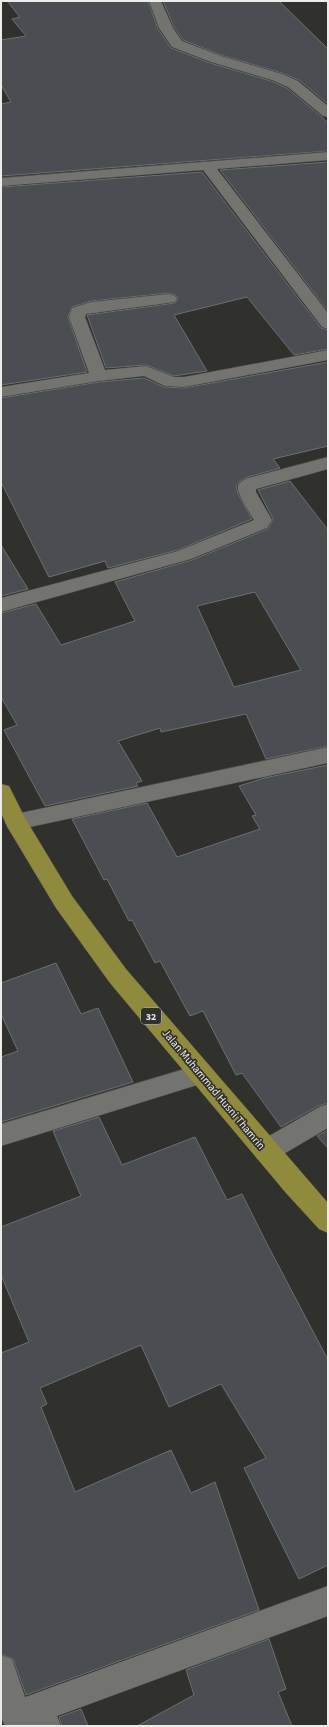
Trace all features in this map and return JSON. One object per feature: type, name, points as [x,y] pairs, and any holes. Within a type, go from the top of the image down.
[{"type":"highway","name":"Jalan Muhammad Husni Thamrin","points":[[1,792],[16,822],[64,902],[118,976],[266,1151],[328,1221]]},
{"type":"street","points":[[155,1],[166,28],[177,44],[216,59],[277,77],[294,84],[328,113]]},
{"type":"street","points":[[1,182],[328,156]]},
{"type":"street","points":[[207,166],[328,324]]},
{"type":"street","points":[[99,376],[77,317],[78,311],[91,307],[169,299]]},
{"type":"street","points":[[1,392],[99,376],[146,371],[171,382],[184,382],[328,355]]},
{"type":"street","points":[[1,605],[184,556],[229,536],[248,531],[261,524],[262,520],[247,492],[247,486],[254,482],[328,463]]},
{"type":"street","points":[[16,822],[328,755]]},
{"type":"street","points":[[1,1135],[201,1074]]},
{"type":"street","points":[[266,1151],[328,1115]]},
{"type":"street","points":[[1,1670],[16,1713],[18,1715],[42,1716],[328,1601]]},
{"type":"building","points":[[7,1],[148,1],[158,29],[171,48],[210,63],[271,81],[287,88],[322,117],[328,123],[328,151],[1,176],[1,104],[11,102],[1,85],[1,40],[26,36],[12,19],[20,17]]},
{"type":"building","points":[[163,1],[279,1],[328,49],[328,104],[299,80],[282,73],[221,55],[183,40],[174,27]]},
{"type":"building","points":[[328,162],[328,311],[220,170]]},
{"type":"building","points":[[202,172],[321,328],[328,330],[328,349],[294,355],[247,297],[174,315],[207,371],[174,376],[146,365],[106,368],[87,315],[175,303],[178,298],[169,293],[91,301],[72,307],[68,317],[87,372],[1,385],[1,187]]},
{"type":"building","points":[[328,362],[328,446],[273,459],[280,468],[248,477],[240,481],[236,486],[238,494],[252,519],[178,550],[108,568],[105,561],[49,577],[1,482],[1,398],[99,382],[144,378],[164,387],[184,388]]},
{"type":"building","points":[[290,481],[328,530],[328,746],[266,759],[246,714],[161,732],[160,728],[118,741],[142,781],[136,783],[138,786],[45,806],[4,730],[17,725],[1,697],[1,613],[36,604],[61,645],[135,621],[115,582],[192,560],[268,529],[273,519],[258,490]],"holes":[[[255,592],[301,670],[234,687],[197,606]]]},
{"type":"building","points":[[1,545],[28,589],[1,596]]},
{"type":"building","points":[[328,765],[328,1103],[318,1106],[281,1127],[242,1073],[236,1075],[203,1011],[190,1016],[160,961],[155,963],[132,920],[129,921],[107,879],[104,880],[72,819],[147,803],[177,857],[260,829],[252,816],[256,815],[239,786],[264,778]]},
{"type":"building","points":[[56,963],[81,1014],[98,1008],[133,1082],[1,1122],[1,1057],[18,1051],[1,1014],[1,983]]},
{"type":"building","points":[[99,1117],[122,1165],[195,1137],[227,1200],[242,1194],[328,1360],[328,1565],[299,1579],[244,1468],[266,1458],[221,1384],[169,1407],[141,1345],[40,1388],[47,1404],[41,1407],[75,1492],[171,1450],[191,1493],[215,1482],[259,1610],[26,1695],[13,1659],[1,1654],[1,1353],[29,1342],[1,1275],[1,1227],[81,1196],[53,1131]]},
{"type":"building","points":[[328,1130],[328,1148],[317,1136]]},
{"type":"building","points":[[269,1639],[286,1689],[278,1692],[292,1726],[137,1726],[194,1695],[186,1670]]},
{"type":"building","points":[[81,1709],[88,1726],[62,1726],[59,1717]]}]
